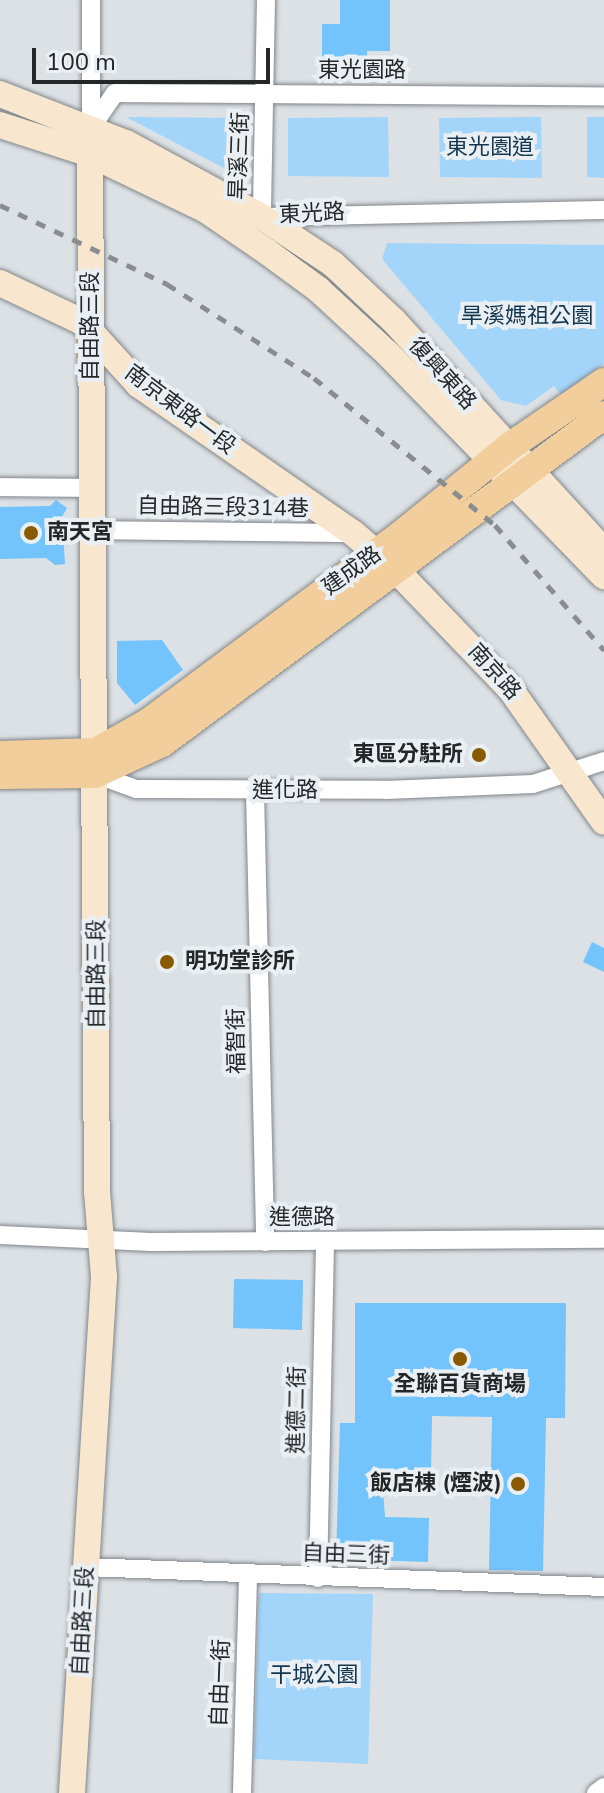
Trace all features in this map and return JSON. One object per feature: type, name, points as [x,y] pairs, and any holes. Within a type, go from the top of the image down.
[{"type":"main road","name":"建成路","points":[[96,763],[363,543],[500,455],[604,382]]},
{"type":"main road","name":"建成路","points":[[96,763],[162,743],[604,415]]},
{"type":"main road","name":"進化路","points":[[0,755],[96,763]]},
{"type":"main road","name":"進化路","points":[[0,775],[96,763]]},
{"type":"street","points":[[90,141],[91,0]]},
{"type":"street","name":"旱溪三街","points":[[262,217],[266,0]]},
{"type":"street","name":"東光園路","points":[[90,141],[115,93],[604,96]]},
{"type":"street","name":"東光路","points":[[0,94],[90,141],[206,210],[266,251]]},
{"type":"street","name":"東光路","points":[[0,125],[90,141],[262,217],[604,210]]},
{"type":"street","name":"自由路三段","points":[[72,1793],[104,1277],[100,1235],[90,141]]},
{"type":"street","name":"復興東路","points":[[262,217],[346,275],[500,455]]},
{"type":"street","name":"復興東路","points":[[266,251],[319,290],[604,551]]},
{"type":"street","name":"南京東路一段","points":[[0,283],[71,315],[139,385],[363,543]]},
{"type":"street","name":"復興東路","points":[[524,477],[604,576]]},
{"type":"street","points":[[0,487],[92,488]]},
{"type":"street","name":"自由路三段314巷","points":[[93,530],[363,543]]},
{"type":"street","name":"南京路","points":[[363,543],[397,571],[511,690],[604,822]]},
{"type":"street","name":"進化路","points":[[96,763],[136,789],[255,791],[514,785],[572,774],[604,761]]},
{"type":"street","name":"福智街","points":[[255,791],[265,1242]]},
{"type":"street","name":"進德路","points":[[0,1235],[100,1235],[151,1242],[604,1239]]},
{"type":"street","name":"進德二街","points":[[318,1578],[325,1243]]},
{"type":"street","name":"自由三街","points":[[86,1567],[604,1587]]},
{"type":"street","name":"自由一街","points":[[242,1793],[248,1575]]},
{"type":"street","points":[[596,1793],[604,1787]]},
{"type":"green space","points":[[126,117],[246,118],[245,179]]},
{"type":"green space","name":"東光園道","points":[[388,117],[389,177],[288,176],[288,118]]},
{"type":"green space","name":"東光園道","points":[[541,117],[542,178],[440,177],[439,118]]},
{"type":"green space","name":"東光園道","points":[[587,117],[604,117],[604,178],[587,177]]},
{"type":"green space","name":"旱溪媽祖公園","points":[[387,243],[604,245],[604,363],[561,395],[554,386],[526,406],[501,400],[382,259]]},
{"type":"green space","name":"干城公園","points":[[259,1593],[373,1594],[368,1764],[254,1759]]},
{"type":"building","points":[[340,0],[390,0],[390,51],[367,51],[367,71],[322,71],[322,24],[340,24]]},
{"type":"building","name":"南天宮","points":[[56,500],[67,508],[62,517],[65,564],[55,565],[46,558],[0,559],[0,507],[50,506]]},
{"type":"building","points":[[162,640],[183,670],[135,705],[117,683],[117,641]]},
{"type":"building","points":[[592,942],[604,948],[604,972],[583,962]]},
{"type":"building","points":[[234,1279],[303,1280],[302,1330],[233,1328]]},
{"type":"building","points":[[355,1303],[566,1303],[565,1418],[546,1418],[543,1571],[489,1570],[492,1417],[432,1416],[431,1471],[386,1469],[382,1476],[385,1517],[429,1518],[428,1562],[336,1559],[340,1423],[355,1423]]},
{"type":"railway","points":[[0,205],[167,284],[314,378],[495,525],[604,650]]},
{"type":"place","name":"南天宮","points":[[31,533]]},
{"type":"place","name":"東區分駐所","points":[[479,755]]},
{"type":"place","name":"明功堂診所","points":[[167,962]]},
{"type":"place","name":"全聯百貨商場","points":[[460,1359]]},
{"type":"place","name":"飯店棟 (煙波)","points":[[518,1484]]}]
